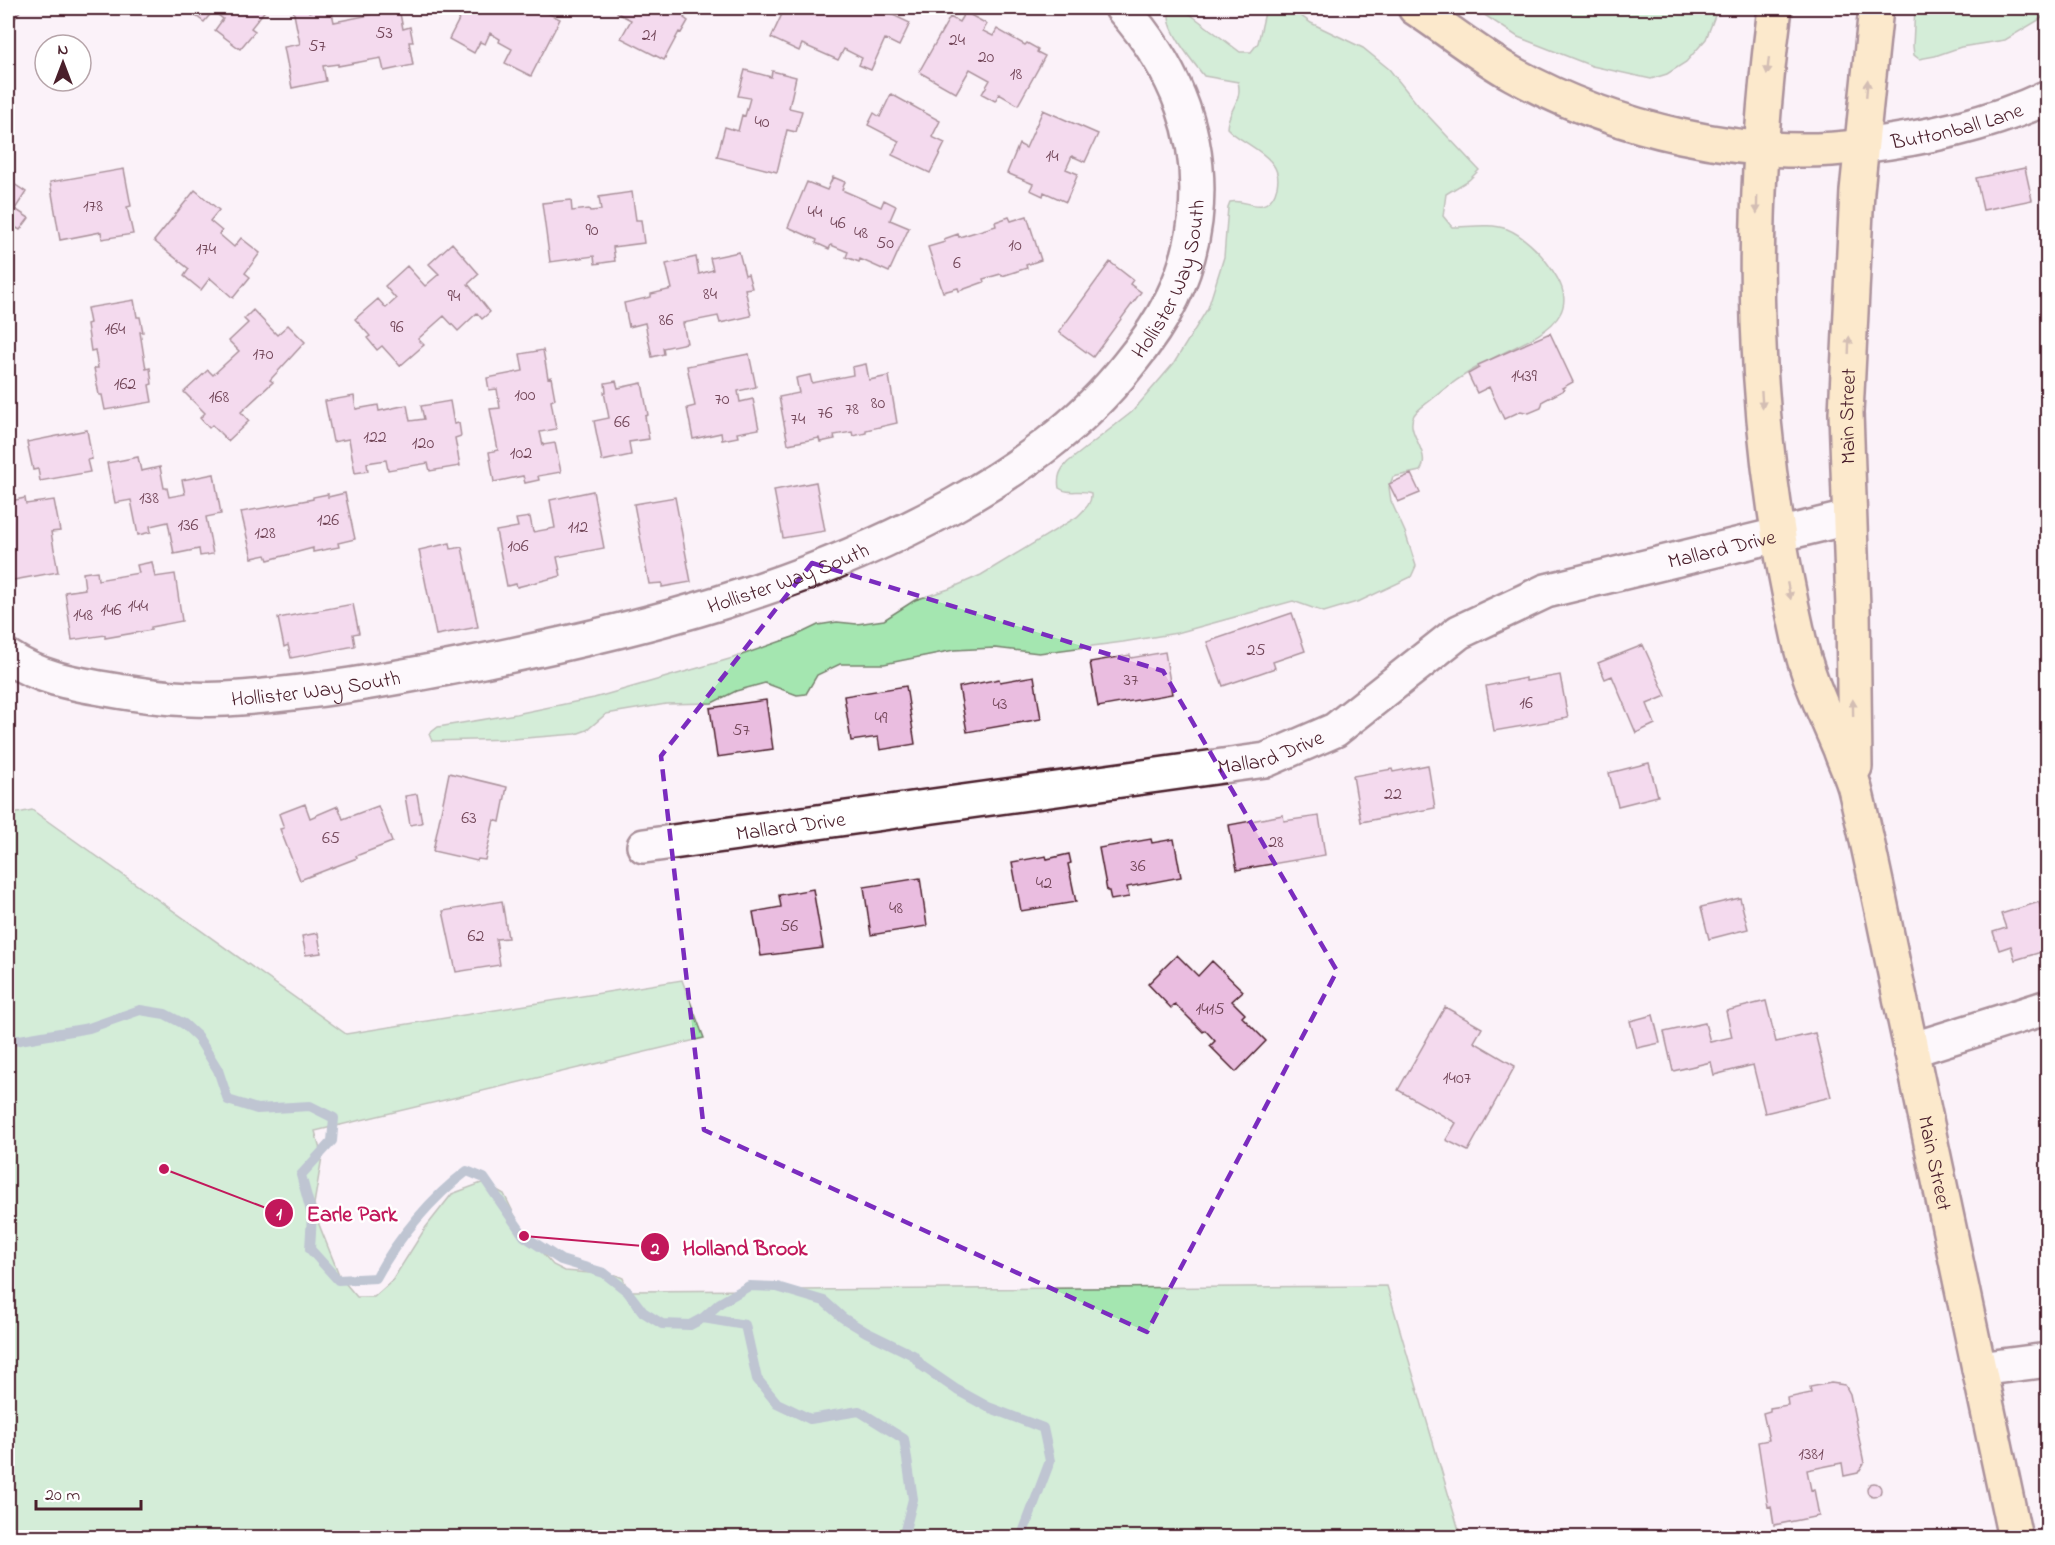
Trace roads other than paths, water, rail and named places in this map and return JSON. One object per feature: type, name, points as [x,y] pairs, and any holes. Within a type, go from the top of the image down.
[{"type":"main road","points":[[1415,8],[1511,73],[1556,96],[1651,129],[1700,140],[1760,147],[1799,149],[1861,146]]},
{"type":"main road","name":"Main Street","points":[[1775,8],[1760,147],[1756,266],[1763,418],[1778,534],[1806,668],[1855,787],[2015,1538]]},
{"type":"main road","name":"Main Street","points":[[1855,787],[1846,414],[1850,302],[1861,146],[1876,8]]},
{"type":"street","name":"Hollister Way South","points":[[13,668],[47,678],[147,695],[225,699],[404,676],[548,648],[630,628],[782,582],[857,554],[920,524],[980,490],[1038,453],[1066,430],[1117,379],[1169,309],[1187,261],[1194,236],[1198,203],[1197,169],[1192,135],[1182,102],[1169,72],[1151,44],[1122,8]]},
{"type":"street","name":"Buttonball Lane","points":[[1861,146],[1949,131],[1997,117],[2048,97]]},
{"type":"street","name":"Mallard Drive","points":[[644,846],[1266,760],[1335,730],[1459,632],[1546,591],[1848,518]]},
{"type":"street","points":[[1911,1050],[2048,1007]]},
{"type":"street","points":[[1979,1369],[2048,1360]]},
{"type":"waterway","points":[[8,1042],[89,1028],[140,1010],[165,1014],[184,1024],[197,1036],[218,1070],[228,1100],[257,1109],[310,1106],[334,1118],[332,1141],[301,1175],[312,1215],[310,1249],[338,1280],[376,1278],[394,1248],[416,1220],[441,1193],[467,1171],[484,1178],[524,1236],[561,1260],[604,1273],[627,1291],[643,1312],[662,1324],[690,1325],[703,1318],[720,1303],[749,1286],[777,1287],[824,1301],[843,1318],[866,1332],[913,1355],[922,1366],[957,1390],[988,1407],[1043,1428],[1050,1461],[1021,1538]]},
{"type":"waterway","points":[[703,1318],[745,1325],[757,1379],[777,1403],[810,1419],[859,1411],[904,1439],[913,1499],[903,1538]]},
{"type":"place","name":"Earle Park","points":[[164,1169]]},
{"type":"place","name":"Holland Brook","points":[[524,1236]]}]
